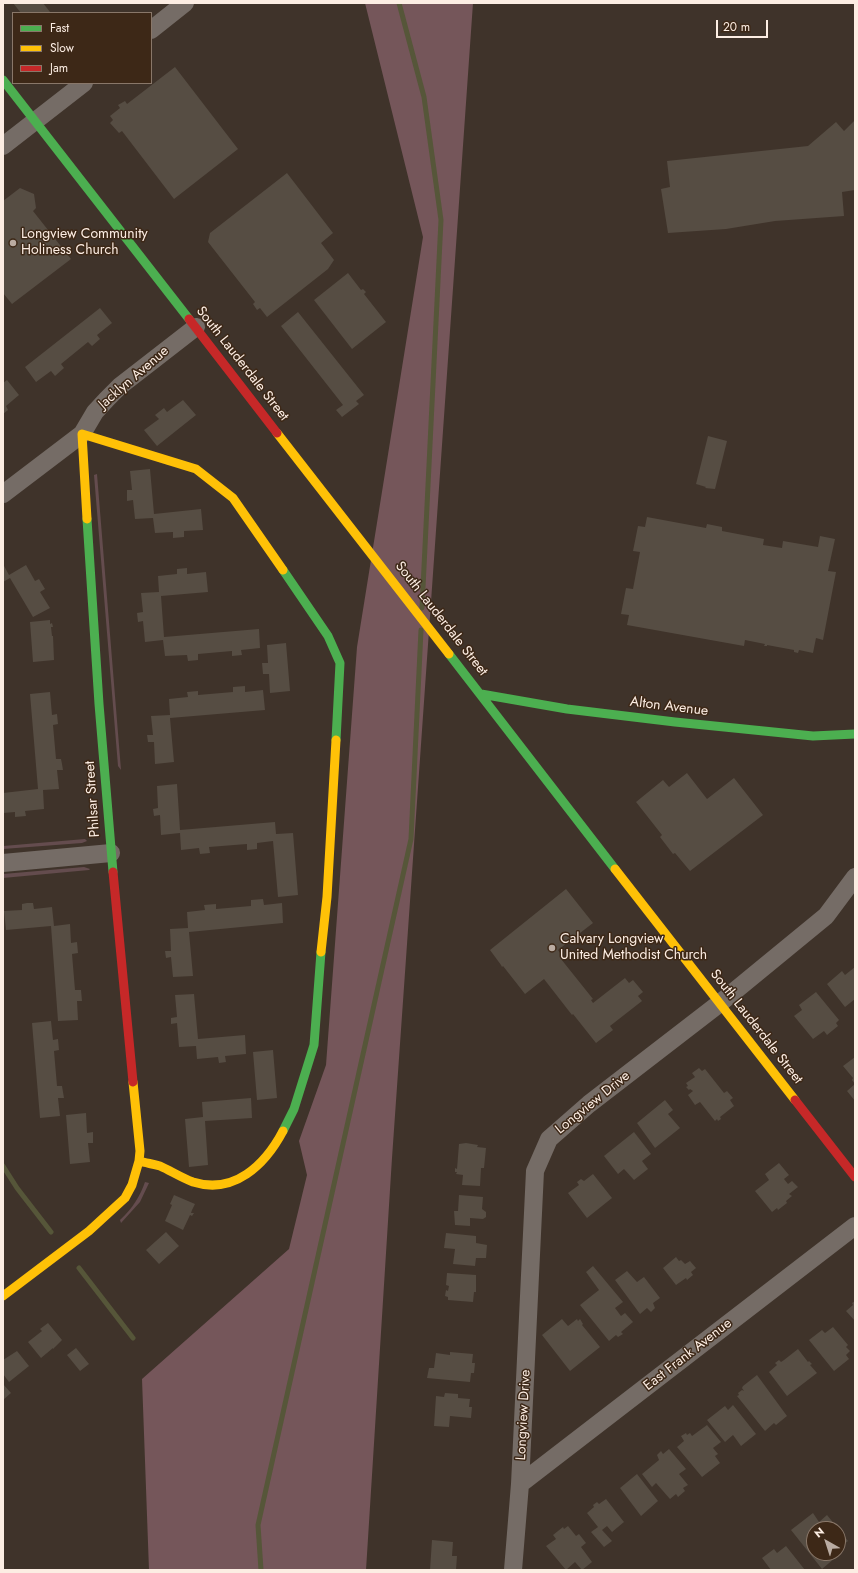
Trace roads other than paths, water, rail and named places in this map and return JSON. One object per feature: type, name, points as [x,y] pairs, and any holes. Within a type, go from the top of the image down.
[{"type":"street","points":[[152,29],[184,3]]},
{"type":"street","name":"South Lauderdale Street","points":[[3,80],[481,694],[580,826],[855,1177]]},
{"type":"street","points":[[3,146],[83,84]]},
{"type":"street","name":"Jacklyn Avenue","points":[[3,494],[82,434],[95,412],[107,399],[196,326]]},
{"type":"street","points":[[82,434],[196,469],[233,498],[328,636],[340,663],[327,897],[316,1007],[314,1045],[294,1109],[274,1146],[263,1161],[240,1180],[219,1185],[208,1185],[193,1182],[159,1166],[139,1161]]},
{"type":"street","name":"Philsar Street","points":[[3,1296],[109,1215],[125,1198],[132,1185],[139,1161],[140,1151],[111,853],[90,583],[82,434]]},
{"type":"street","name":"Alton Avenue","points":[[481,694],[567,709],[675,722],[814,736],[855,734]]},
{"type":"street","points":[[3,863],[111,853]]},
{"type":"street","name":"Longview Drive","points":[[513,1570],[520,1484],[535,1171],[549,1139],[589,1104],[720,1003],[826,916],[855,877]]},
{"type":"street","name":"East Frank Avenue","points":[[520,1484],[855,1226]]},
{"type":"waterway","points":[[399,3],[424,97],[441,220],[422,608]]},
{"type":"waterway","points":[[261,1570],[258,1525],[411,839],[421,630]]},
{"type":"waterway","points":[[3,1166],[17,1188],[51,1232]]},
{"type":"waterway","points":[[79,1268],[133,1338]]},
{"type":"place","name":"Longview Community Holiness Church","points":[[13,243]]},
{"type":"place","name":"Calvary Longview United Methodist Church","points":[[552,948]]}]
